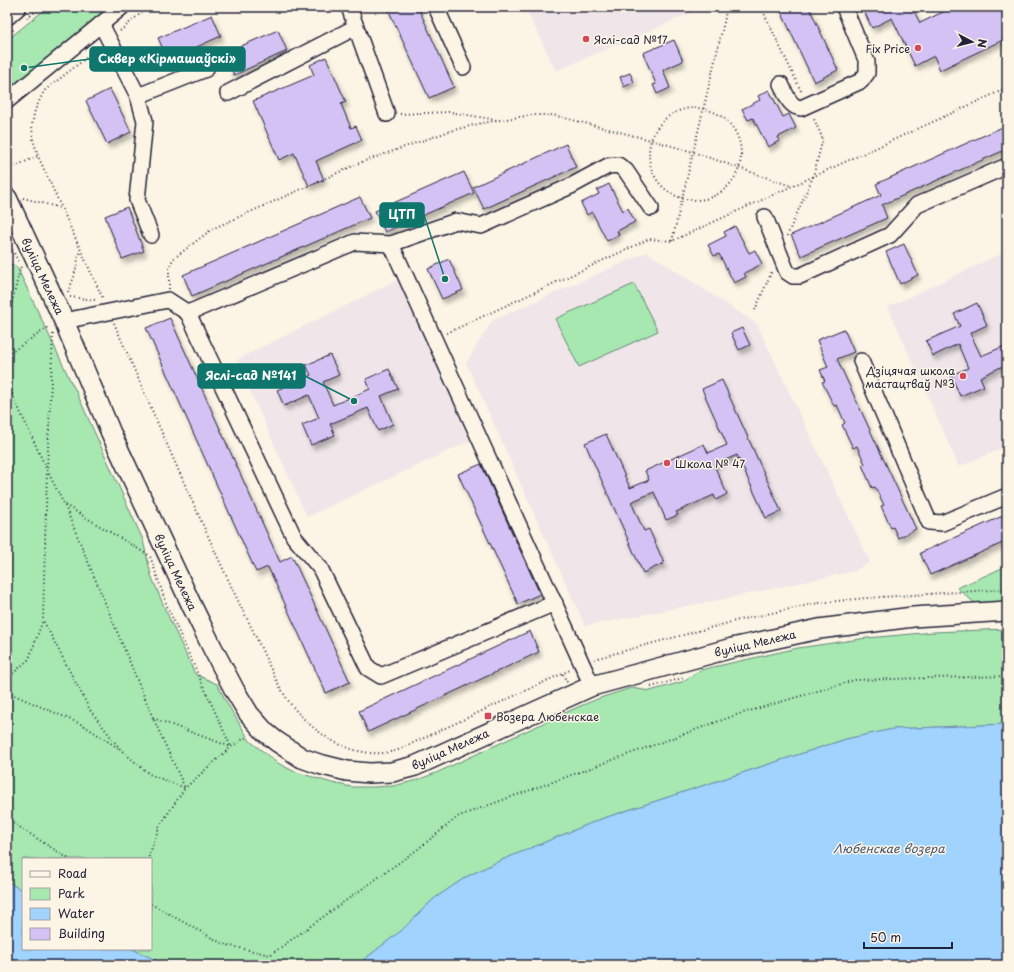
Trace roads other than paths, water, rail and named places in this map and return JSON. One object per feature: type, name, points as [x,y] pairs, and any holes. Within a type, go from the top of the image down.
[{"type":"main road","points":[[7,15],[16,7]]},
{"type":"main road","name":"вуліца Мележа","points":[[12,197],[112,433],[213,649],[235,691],[250,714],[265,732],[288,750],[302,758],[347,771],[369,774],[392,772],[415,766],[592,686],[732,648],[819,629],[913,617],[1007,611]]},
{"type":"lane","points":[[7,101],[122,7]]},
{"type":"lane","points":[[349,7],[387,114]]},
{"type":"lane","points":[[436,7],[463,67]]},
{"type":"lane","points":[[781,84],[795,108],[800,108],[861,81],[867,72],[867,62],[844,7]]},
{"type":"lane","points":[[101,24],[138,96],[145,121],[137,200],[152,235]]},
{"type":"lane","points":[[228,92],[356,27]]},
{"type":"lane","points":[[138,96],[206,69]]},
{"type":"lane","points":[[188,314],[355,242],[391,244],[456,221],[481,226],[571,186],[608,166],[618,165],[626,171],[652,208]]},
{"type":"lane","points":[[765,217],[787,272],[793,276],[800,276],[890,235],[917,205],[1007,166]]},
{"type":"lane","points":[[391,244],[592,686]]},
{"type":"lane","points":[[64,321],[168,300],[188,314],[294,538],[320,568],[368,668],[381,676],[555,604]]},
{"type":"lane","points":[[862,361],[929,522],[942,523],[1007,496]]},
{"type":"water","name":"Любенскае возера","points":[[1007,724],[1007,965],[357,965],[402,930],[435,898],[466,877],[497,862],[601,819],[846,739],[893,729]]},
{"type":"water","points":[[7,881],[22,890],[22,950],[134,950],[166,965],[7,965]]},
{"type":"place","name":"Яслі-сад №17","points":[[586,39]]},
{"type":"place","name":"Fix Price","points":[[918,48]]},
{"type":"place","name":"Сквер «Кірмашаўскі»","points":[[24,68]]},
{"type":"place","name":"ЦТП","points":[[445,279]]},
{"type":"place","name":"Дзіцячая школа мастацтваў №3","points":[[963,376]]},
{"type":"place","name":"Яслі-сад №141","points":[[354,401]]},
{"type":"place","name":"Школа № 47","points":[[667,463]]},
{"type":"place","name":"Возера Любенскае","points":[[488,716]]}]
